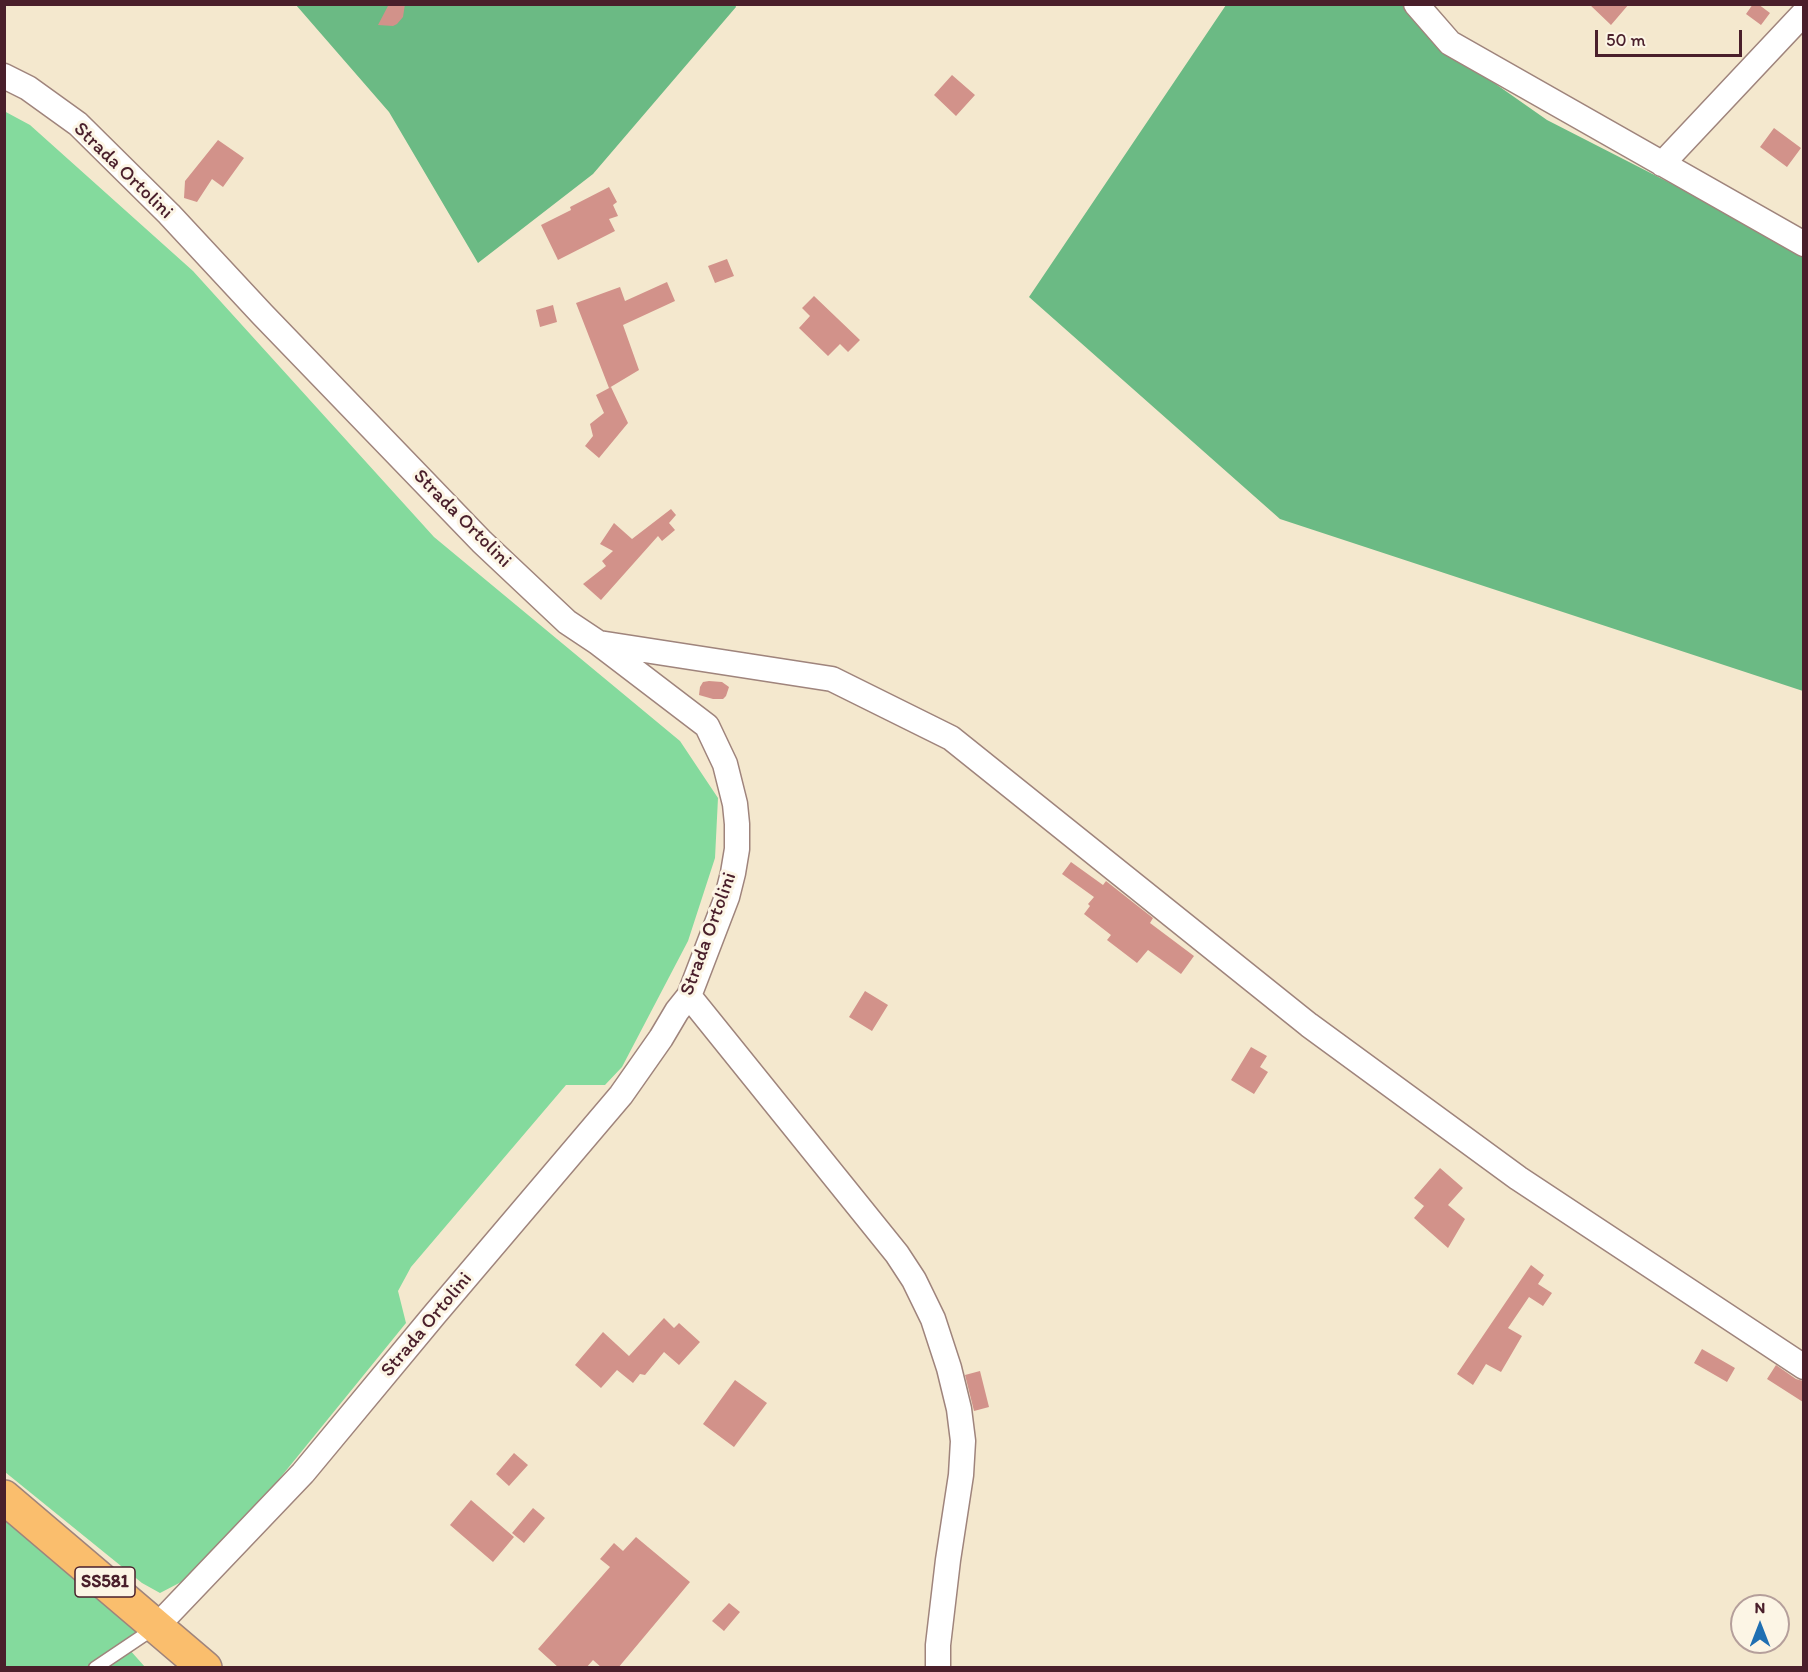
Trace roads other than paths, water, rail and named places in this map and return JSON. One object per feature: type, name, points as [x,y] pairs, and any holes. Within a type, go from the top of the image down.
[{"type":"main road","name":"SS581","points":[[4,1497],[205,1668]]},
{"type":"street","points":[[1418,5],[1450,43],[1803,244]]},
{"type":"street","points":[[1662,164],[1803,14]]},
{"type":"street","name":"Strada Ortolini","points":[[4,76],[28,88],[78,124],[169,214],[482,542],[567,622],[597,642],[706,726],[725,764],[731,783],[737,824],[737,849],[727,897],[689,996],[621,1095],[303,1473],[157,1626]]},
{"type":"street","points":[[597,642],[832,679],[951,738],[1309,1026],[1518,1178],[1803,1367]]},
{"type":"street","points":[[689,996],[897,1254],[915,1280],[933,1319],[957,1399],[963,1441],[960,1485],[938,1645],[938,1668]]},
{"type":"lane","points":[[94,1668],[157,1626]]}]
